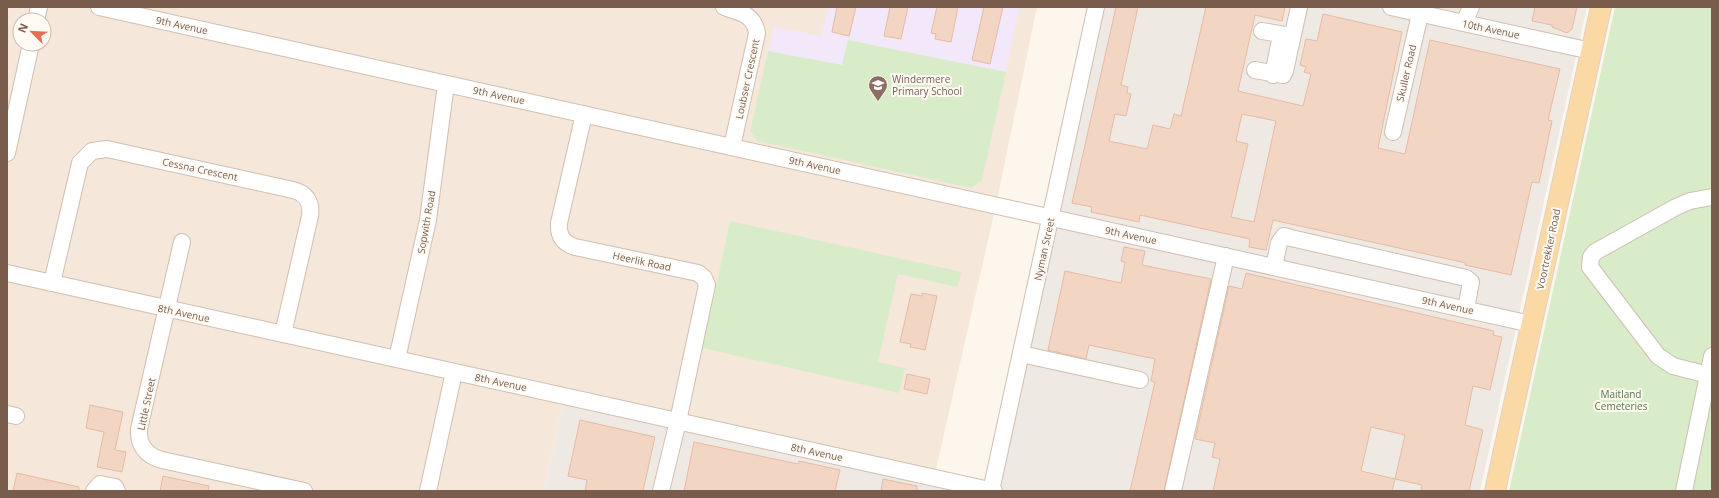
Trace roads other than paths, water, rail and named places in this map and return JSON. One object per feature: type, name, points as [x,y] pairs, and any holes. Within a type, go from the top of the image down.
[{"type":"main road","name":"Voortrekker Road","points":[[1495,491],[1601,7]]},
{"type":"street","name":"9th Avenue","points":[[99,7],[130,10],[446,84],[1531,324]]},
{"type":"street","name":"Loubser Crescent","points":[[724,7],[749,16],[755,23],[757,33],[732,147]]},
{"type":"street","name":"Nyman Street","points":[[992,491],[1096,7]]},
{"type":"street","points":[[1255,70],[1273,75],[1299,7]]},
{"type":"street","name":"10th Avenue","points":[[1391,7],[1591,52]]},
{"type":"street","points":[[1464,24],[1471,7]]},
{"type":"street","name":"Skuller Road","points":[[1393,132],[1420,14]]},
{"type":"street","points":[[1262,31],[1287,36]]},
{"type":"street","points":[[7,153],[29,52]]},
{"type":"street","name":"Sopwith Road","points":[[397,359],[428,220],[446,84]]},
{"type":"street","name":"Heerlik Road","points":[[584,114],[559,224],[559,233],[561,238],[569,245],[575,247],[698,273],[706,281],[707,289],[678,421]]},
{"type":"street","name":"Cessna Crescent","points":[[52,283],[80,162],[87,154],[102,148],[293,190],[304,195],[308,200],[311,210],[283,334]]},
{"type":"street","points":[[1709,377],[1673,366],[1658,356],[1590,267],[1589,261],[1595,252],[1676,207],[1690,201],[1712,197]]},
{"type":"street","points":[[1274,267],[1279,243],[1284,236],[1298,239],[1466,278],[1471,282],[1466,309]]},
{"type":"street","name":"Little Street","points":[[182,242],[140,429],[140,441],[145,451],[150,456],[162,460],[304,491]]},
{"type":"street","points":[[1173,491],[1226,256]]},
{"type":"street","name":"8th Avenue","points":[[7,273],[678,421],[932,484],[992,491]]},
{"type":"street","points":[[1021,354],[1140,380]]},
{"type":"street","points":[[1684,491],[1709,377],[1712,356]]},
{"type":"street","points":[[428,491],[454,372]]},
{"type":"street","points":[[661,491],[678,421]]},
{"type":"street","points":[[94,491],[100,484],[115,487],[117,491]]},
{"type":"place","name":"Windermere Primary School","points":[[878,102]]},
{"type":"park label","name":"Maitland Cemeteries","points":[[1621,400]]}]
